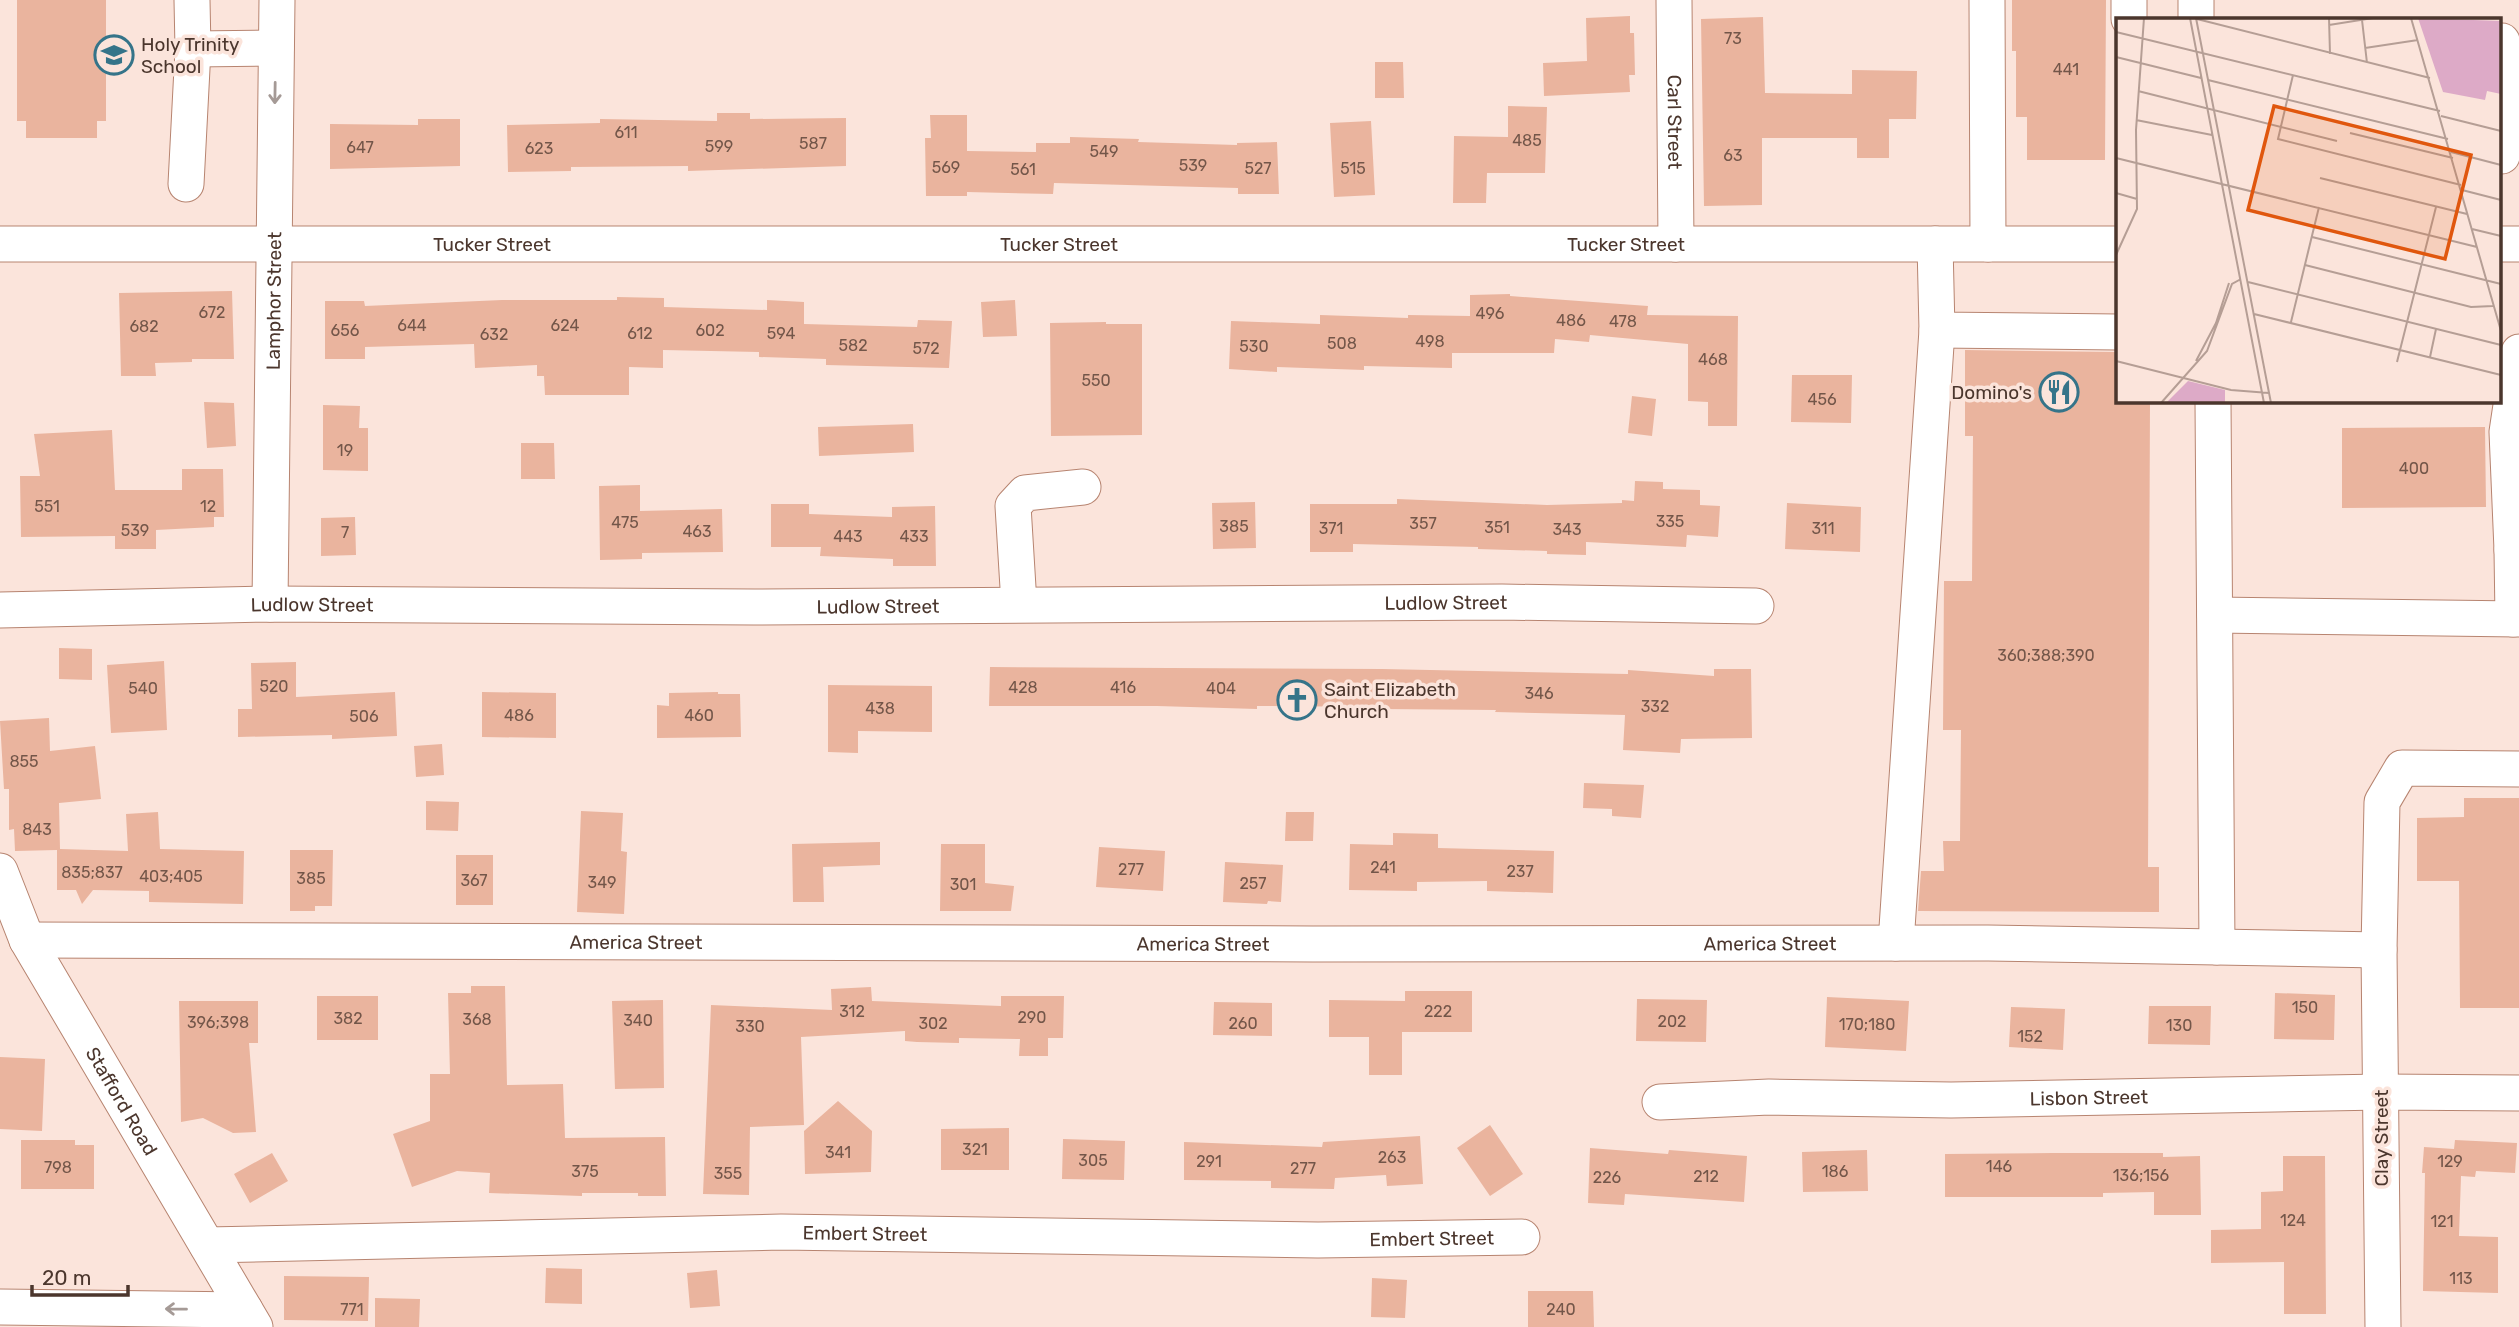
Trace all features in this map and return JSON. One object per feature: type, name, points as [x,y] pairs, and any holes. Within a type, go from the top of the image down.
[{"type":"street","points":[[186,184],[193,48],[192,0]]},
{"type":"street","name":"Lamphor Street","points":[[270,604],[272,244],[277,0]]},
{"type":"street","name":"Carl Street","points":[[1674,0],[1676,244]]},
{"type":"street","points":[[1987,0],[1988,244]]},
{"type":"street","points":[[2129,0],[2129,18]]},
{"type":"street","points":[[2196,0],[2196,18]]},
{"type":"street","points":[[2502,156],[2507,36]]},
{"type":"street","points":[[193,48],[276,48]]},
{"type":"street","name":"Tucker Street","points":[[0,244],[2116,244]]},
{"type":"street","points":[[1896,943],[1937,330],[1935,244]]},
{"type":"street","points":[[1937,330],[2116,332]]},
{"type":"street","points":[[2215,615],[2516,619],[2515,551],[2507,432],[2519,352]]},
{"type":"street","points":[[2213,402],[2217,947]]},
{"type":"street","points":[[1019,604],[1013,506],[1025,493],[1083,487]]},
{"type":"street","name":"Ludlow Street","points":[[0,610],[270,604],[740,607],[1502,602],[1756,606]]},
{"type":"street","name":"Clay Street","points":[[2383,1327],[2379,950],[2382,802],[2402,768],[2519,769]]},
{"type":"street","name":"Stafford Road","points":[[2,877],[27,940],[250,1318]]},
{"type":"street","name":"America Street","points":[[27,940],[1896,943],[2379,950]]},
{"type":"street","name":"Lisbon Street","points":[[1660,1102],[1769,1097],[1951,1100],[2381,1092],[2519,1093]]},
{"type":"street","name":"Embert Street","points":[[207,1245],[781,1232],[1318,1240],[1522,1237]]},
{"type":"street","points":[[0,1307],[250,1318]]},
{"type":"building","points":[[17,0],[106,0],[106,121],[97,121],[97,138],[26,138],[26,121],[17,121]]},
{"type":"building","points":[[2012,0],[2106,0],[2105,160],[2027,160],[2027,117],[2016,117],[2016,51],[2012,51]]},
{"type":"building","points":[[1630,16],[1630,33],[1634,33],[1635,75],[1629,75],[1630,92],[1544,96],[1543,63],[1587,61],[1586,18]]},
{"type":"building","points":[[1763,17],[1765,93],[1852,94],[1852,70],[1917,71],[1916,119],[1889,119],[1889,158],[1857,158],[1857,138],[1762,138],[1762,205],[1704,206],[1701,19]]},
{"type":"building","points":[[1375,62],[1403,62],[1404,98],[1375,98]]},
{"type":"building","points":[[1508,106],[1547,107],[1545,173],[1487,173],[1486,203],[1453,203],[1454,136],[1508,137]]},
{"type":"building","points":[[717,113],[750,113],[750,119],[846,118],[846,166],[688,171],[688,166],[571,167],[571,171],[508,172],[507,125],[600,123],[600,119],[717,121]]},
{"type":"building","points":[[930,115],[967,115],[967,151],[1036,152],[1036,143],[1070,143],[1070,137],[1237,145],[1277,142],[1279,194],[1238,194],[1238,188],[1054,183],[1053,194],[967,192],[967,196],[926,196],[925,138],[931,138]]},
{"type":"building","points":[[418,119],[460,119],[460,166],[330,169],[330,124],[418,125]]},
{"type":"building","points":[[1371,121],[1375,195],[1334,197],[1330,123]]},
{"type":"building","points":[[232,291],[234,359],[192,359],[192,362],[155,363],[156,376],[121,376],[119,293]]},
{"type":"building","points":[[1510,294],[1648,306],[1647,315],[1738,316],[1737,426],[1708,426],[1708,402],[1688,401],[1688,344],[1590,335],[1589,342],[1555,339],[1554,353],[1452,353],[1452,368],[1364,366],[1364,370],[1277,367],[1277,372],[1229,369],[1231,321],[1320,324],[1320,315],[1408,318],[1408,315],[1470,316],[1470,295]]},
{"type":"building","points":[[617,297],[664,298],[664,307],[767,310],[767,300],[804,302],[804,324],[917,327],[918,320],[952,321],[949,368],[826,365],[826,359],[759,357],[759,352],[663,350],[663,368],[629,367],[629,395],[545,395],[544,376],[537,376],[537,365],[475,368],[474,344],[365,347],[365,359],[325,359],[325,301],[364,301],[365,306],[502,300],[617,300]]},
{"type":"building","points":[[1015,300],[1017,336],[983,337],[981,302]]},
{"type":"building","points":[[1050,323],[1142,324],[1142,435],[1051,436]]},
{"type":"building","points":[[1965,350],[2116,352],[2116,402],[2150,402],[2148,867],[2159,867],[2159,912],[1918,911],[1921,871],[1944,871],[1943,841],[1960,841],[1961,730],[1943,730],[1944,581],[1972,581],[1973,436],[1965,436]]},
{"type":"building","points":[[1792,375],[1852,375],[1851,423],[1791,422]]},
{"type":"building","points":[[1632,396],[1656,399],[1652,436],[1628,433]]},
{"type":"building","points":[[204,402],[234,403],[236,446],[207,448]]},
{"type":"building","points":[[323,405],[360,406],[359,428],[368,428],[368,471],[323,470]]},
{"type":"building","points":[[913,424],[914,452],[819,456],[818,427]]},
{"type":"building","points":[[2485,427],[2486,507],[2342,508],[2342,428]]},
{"type":"building","points":[[112,430],[115,490],[182,490],[182,469],[223,469],[224,517],[214,517],[214,527],[156,530],[156,549],[115,549],[115,536],[21,537],[20,476],[40,476],[34,434]]},
{"type":"building","points":[[521,443],[554,443],[555,479],[521,479]]},
{"type":"building","points":[[1635,481],[1663,482],[1663,489],[1700,490],[1700,505],[1720,506],[1718,537],[1687,535],[1686,547],[1586,542],[1586,555],[1478,547],[1353,544],[1353,552],[1310,552],[1310,504],[1397,504],[1397,499],[1547,505],[1622,503],[1622,500],[1634,501]]},
{"type":"building","points":[[640,485],[640,511],[722,509],[723,552],[642,553],[642,559],[600,560],[599,486]]},
{"type":"building","points":[[1255,502],[1256,548],[1213,549],[1212,503]]},
{"type":"building","points":[[1787,503],[1861,507],[1860,552],[1785,549]]},
{"type":"building","points":[[771,504],[809,504],[809,514],[892,517],[892,507],[935,506],[936,566],[893,566],[893,559],[820,556],[821,547],[771,547]]},
{"type":"building","points":[[355,517],[356,555],[321,556],[321,518]]},
{"type":"building","points":[[59,648],[92,649],[92,680],[59,679]]},
{"type":"building","points":[[164,661],[167,730],[111,733],[107,665]]},
{"type":"building","points":[[296,662],[296,697],[395,692],[397,736],[332,739],[332,735],[238,737],[238,709],[252,709],[251,663]]},
{"type":"building","points":[[990,667],[1382,669],[1628,674],[1628,670],[1714,676],[1714,669],[1751,669],[1752,738],[1681,739],[1680,753],[1623,750],[1625,715],[1382,707],[1257,706],[1257,709],[989,706]]},
{"type":"building","points":[[828,685],[932,686],[932,732],[858,731],[858,753],[828,752]]},
{"type":"building","points":[[482,692],[556,693],[556,738],[482,737]]},
{"type":"building","points":[[669,693],[740,694],[741,737],[657,738],[657,705],[669,706]]},
{"type":"building","points":[[49,718],[50,751],[95,746],[101,799],[59,803],[60,849],[128,851],[126,814],[158,812],[160,849],[244,851],[243,904],[149,902],[149,891],[93,890],[82,904],[76,890],[57,890],[57,850],[15,851],[14,829],[9,830],[9,789],[4,789],[0,721]]},
{"type":"building","points":[[442,744],[444,775],[416,777],[414,746]]},
{"type":"building","points":[[1584,783],[1644,785],[1641,818],[1612,816],[1612,809],[1583,808]]},
{"type":"building","points":[[2464,798],[2519,798],[2519,1008],[2460,1008],[2459,881],[2417,881],[2417,818],[2464,817]]},
{"type":"building","points":[[426,801],[459,802],[458,831],[426,830]]},
{"type":"building","points":[[581,811],[623,813],[621,851],[627,852],[624,914],[577,912]]},
{"type":"building","points":[[1286,812],[1314,812],[1313,841],[1285,841]]},
{"type":"building","points":[[1393,833],[1438,834],[1438,848],[1554,851],[1553,893],[1487,891],[1487,881],[1417,882],[1417,891],[1349,890],[1350,844],[1393,845]]},
{"type":"building","points":[[880,842],[880,865],[823,867],[824,902],[793,902],[792,844]]},
{"type":"building","points":[[941,844],[985,844],[985,883],[1014,886],[1011,911],[940,911]]},
{"type":"building","points":[[1099,847],[1165,851],[1163,891],[1096,887]]},
{"type":"building","points":[[290,850],[333,850],[332,906],[315,906],[315,911],[290,911]]},
{"type":"building","points":[[456,855],[493,855],[493,905],[456,905]]},
{"type":"building","points":[[1225,862],[1283,865],[1281,902],[1223,902]]},
{"type":"building","points":[[471,986],[505,986],[507,1085],[563,1084],[565,1138],[665,1137],[666,1196],[638,1196],[638,1193],[582,1193],[582,1196],[489,1193],[490,1173],[457,1171],[412,1187],[393,1134],[430,1121],[430,1074],[450,1074],[448,993],[471,993]]},
{"type":"building","points":[[871,987],[872,1001],[1001,1006],[1001,996],[1064,996],[1063,1038],[1048,1038],[1048,1056],[1019,1056],[1020,1039],[959,1038],[959,1043],[917,1042],[905,1041],[905,1031],[801,1037],[804,1125],[750,1127],[749,1195],[703,1194],[711,1005],[832,1010],[831,989]]},
{"type":"building","points":[[1405,991],[1472,991],[1472,1032],[1402,1032],[1402,1075],[1369,1075],[1369,1037],[1329,1037],[1329,1000],[1405,1001]]},
{"type":"building","points":[[2275,993],[2335,995],[2334,1040],[2274,1039]]},
{"type":"building","points":[[317,996],[378,996],[378,1040],[317,1040]]},
{"type":"building","points":[[1827,997],[1909,1001],[1906,1051],[1825,1047]]},
{"type":"building","points":[[1637,999],[1707,1000],[1706,1042],[1636,1041]]},
{"type":"building","points":[[663,1000],[664,1088],[615,1089],[612,1001]]},
{"type":"building","points":[[179,1001],[258,1001],[258,1043],[249,1043],[256,1132],[233,1133],[203,1118],[181,1122]]},
{"type":"building","points":[[1214,1002],[1272,1003],[1272,1036],[1213,1035]]},
{"type":"building","points":[[2149,1006],[2211,1006],[2210,1045],[2148,1044]]},
{"type":"building","points":[[2011,1007],[2065,1009],[2063,1050],[2009,1047]]},
{"type":"building","points":[[0,1057],[45,1059],[42,1131],[0,1129]]},
{"type":"building","points":[[838,1101],[872,1131],[871,1172],[805,1174],[804,1131]]},
{"type":"building","points":[[1490,1125],[1523,1174],[1490,1196],[1457,1148]]},
{"type":"building","points":[[1009,1128],[1009,1170],[941,1170],[941,1129]]},
{"type":"building","points":[[1420,1136],[1423,1184],[1387,1186],[1386,1175],[1335,1178],[1334,1189],[1271,1188],[1271,1181],[1184,1180],[1184,1142],[1322,1147],[1323,1142]]},
{"type":"building","points":[[1063,1139],[1125,1141],[1124,1180],[1062,1179]]},
{"type":"building","points":[[21,1140],[75,1140],[75,1145],[94,1145],[94,1189],[21,1189]]},
{"type":"building","points":[[2455,1140],[2517,1143],[2515,1173],[2476,1171],[2475,1177],[2461,1176],[2459,1236],[2498,1237],[2498,1293],[2423,1291],[2424,1147],[2454,1149]]},
{"type":"building","points":[[1590,1148],[1747,1156],[1744,1202],[1625,1194],[1624,1205],[1588,1203]]},
{"type":"building","points":[[1867,1150],[1868,1191],[1803,1192],[1802,1152]]},
{"type":"building","points":[[272,1153],[288,1181],[250,1203],[234,1174]]},
{"type":"building","points":[[2163,1153],[2163,1157],[2200,1156],[2201,1215],[2154,1215],[2154,1192],[2103,1193],[2103,1197],[1945,1197],[1945,1154]]},
{"type":"building","points":[[2283,1156],[2325,1156],[2326,1314],[2284,1314],[2284,1262],[2211,1263],[2211,1230],[2261,1229],[2261,1192],[2283,1191]]},
{"type":"building","points":[[546,1268],[582,1269],[582,1304],[545,1303]]},
{"type":"building","points":[[717,1270],[720,1306],[690,1308],[687,1273]]},
{"type":"building","points":[[284,1276],[369,1277],[368,1321],[284,1320]]},
{"type":"building","points":[[1372,1278],[1407,1280],[1405,1318],[1371,1317]]},
{"type":"building","points":[[1528,1291],[1593,1291],[1594,1327],[1528,1327]]},
{"type":"building","points":[[375,1298],[420,1299],[419,1327],[375,1327]]},
{"type":"place","name":"Holy Trinity School","points":[[114,55]]},
{"type":"place","name":"Domino's","points":[[2059,392]]},
{"type":"place","name":"Saint Elizabeth Church","points":[[1297,700]]}]
